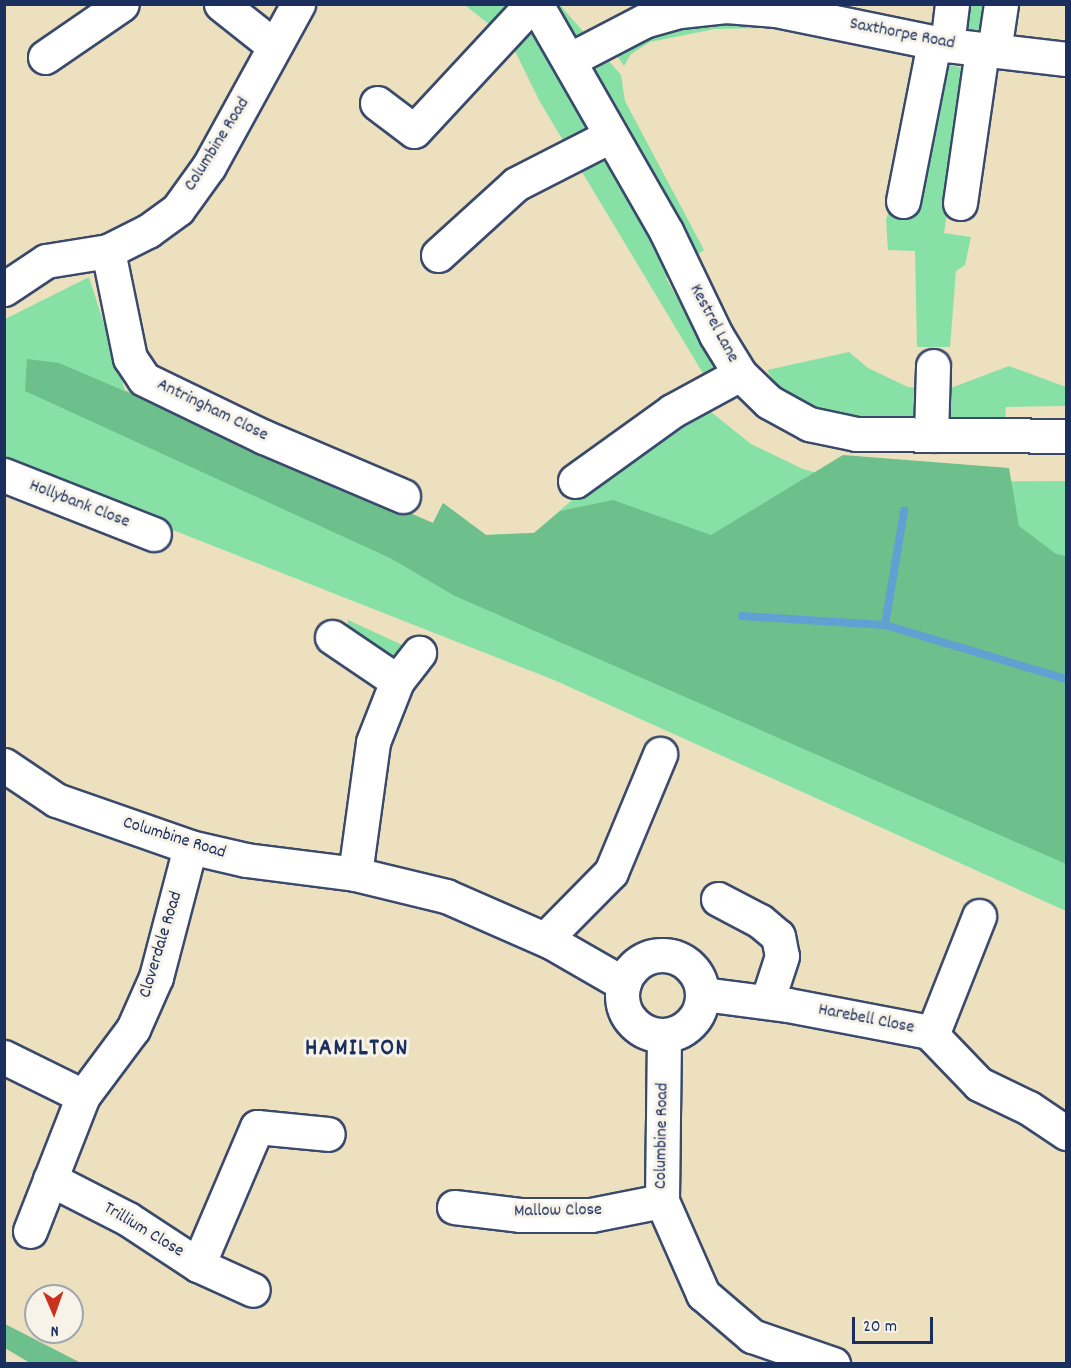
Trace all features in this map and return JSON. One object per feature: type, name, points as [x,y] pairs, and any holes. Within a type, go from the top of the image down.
[{"type":"street","points":[[45,57],[122,4]]},
{"type":"street","points":[[222,4],[274,46]]},
{"type":"street","name":"Columbine Road","points":[[4,289],[46,261],[108,252],[148,231],[178,209],[209,166],[298,4]]},
{"type":"street","points":[[377,103],[414,131],[534,4]]},
{"type":"street","name":"Kestrel Lane","points":[[534,4],[569,60],[610,136],[666,231],[716,335],[740,374],[769,402],[809,424],[856,434],[1066,436]]},
{"type":"street","points":[[903,201],[940,44],[952,4]]},
{"type":"street","points":[[960,203],[988,51],[1001,4]]},
{"type":"street","name":"Saxthorpe Road","points":[[569,60],[644,21],[680,11],[726,5],[776,10],[940,44],[1066,59]]},
{"type":"street","points":[[438,255],[516,184],[610,136]]},
{"type":"street","name":"Antringham Close","points":[[108,252],[130,358],[144,379],[264,437],[403,496]]},
{"type":"street","points":[[931,435],[933,366]]},
{"type":"street","points":[[575,481],[672,411],[740,374]]},
{"type":"street","name":"Hollybank Close","points":[[4,476],[154,534]]},
{"type":"street","points":[[332,637],[397,681]]},
{"type":"street","points":[[356,874],[373,742],[397,681],[418,653]]},
{"type":"street","points":[[545,939],[610,872],[660,754]]},
{"type":"street","name":"Columbine Road","points":[[4,765],[56,800],[190,847],[246,860],[356,874],[446,896],[545,939],[624,984]]},
{"type":"street","name":"Cloverdale Road","points":[[30,1231],[83,1096],[133,1029],[156,977],[190,847]]},
{"type":"street","points":[[718,899],[760,921],[778,936],[782,956],[767,1002]]},
{"type":"street","points":[[932,1035],[979,916]]},
{"type":"street","points":[[669,956],[690,966],[703,994],[693,1022],[664,1035],[650,1034],[629,1018],[623,1005],[624,984],[634,967],[646,959],[669,956]]},
{"type":"street","name":"Harebell Close","points":[[703,994],[767,1002],[878,1021],[932,1035],[979,1084],[1029,1108],[1066,1133]]},
{"type":"street","name":"Columbine Road","points":[[664,1035],[662,1201],[703,1294],[752,1336],[833,1364]]},
{"type":"street","points":[[4,1058],[83,1096]]},
{"type":"street","name":"Trillium Close","points":[[50,1179],[128,1219],[198,1265],[257,1127],[328,1134]]},
{"type":"street","name":"Mallow Close","points":[[453,1207],[520,1215],[591,1215],[662,1201]]},
{"type":"street","points":[[198,1265],[253,1290]]},
{"type":"green space","points":[[465,5],[560,5],[621,75],[625,101],[704,250],[666,278],[716,368],[707,380],[540,102],[510,41]]},
{"type":"green space","points":[[948,5],[994,5],[989,31],[945,26]]},
{"type":"green space","points":[[764,19],[770,28],[715,29],[650,42],[631,54],[624,66],[615,53],[680,22]]},
{"type":"green space","points":[[938,63],[969,69],[944,233],[971,237],[965,265],[956,271],[950,347],[917,347],[915,251],[888,250],[886,220]]},
{"type":"green space","points":[[89,277],[125,390],[433,523],[443,503],[486,535],[534,533],[608,469],[711,412],[751,444],[803,469],[849,482],[1066,481],[1066,911],[554,680],[5,464],[5,319]]},
{"type":"green space","points":[[849,352],[868,368],[908,387],[948,389],[1009,366],[1066,387],[1066,406],[1006,407],[1005,420],[862,420],[825,415],[780,394],[767,370]]},
{"type":"green space","points":[[27,359],[59,363],[433,523],[443,503],[486,535],[534,533],[560,511],[613,500],[711,535],[843,455],[1009,468],[1019,526],[1056,554],[1066,556],[1066,864],[455,596],[390,558],[25,391]]},
{"type":"green space","points":[[348,620],[409,648],[392,666],[345,639]]},
{"type":"green space","points":[[4,1324],[24,1334],[24,1344],[44,1344],[81,1363],[30,1363],[5,1348]]},
{"type":"waterway","points":[[885,625],[904,511]]},
{"type":"waterway","points":[[742,616],[885,625],[1066,679]]},
{"type":"district","name":"HAMILTON","points":[[357,1050]]}]
